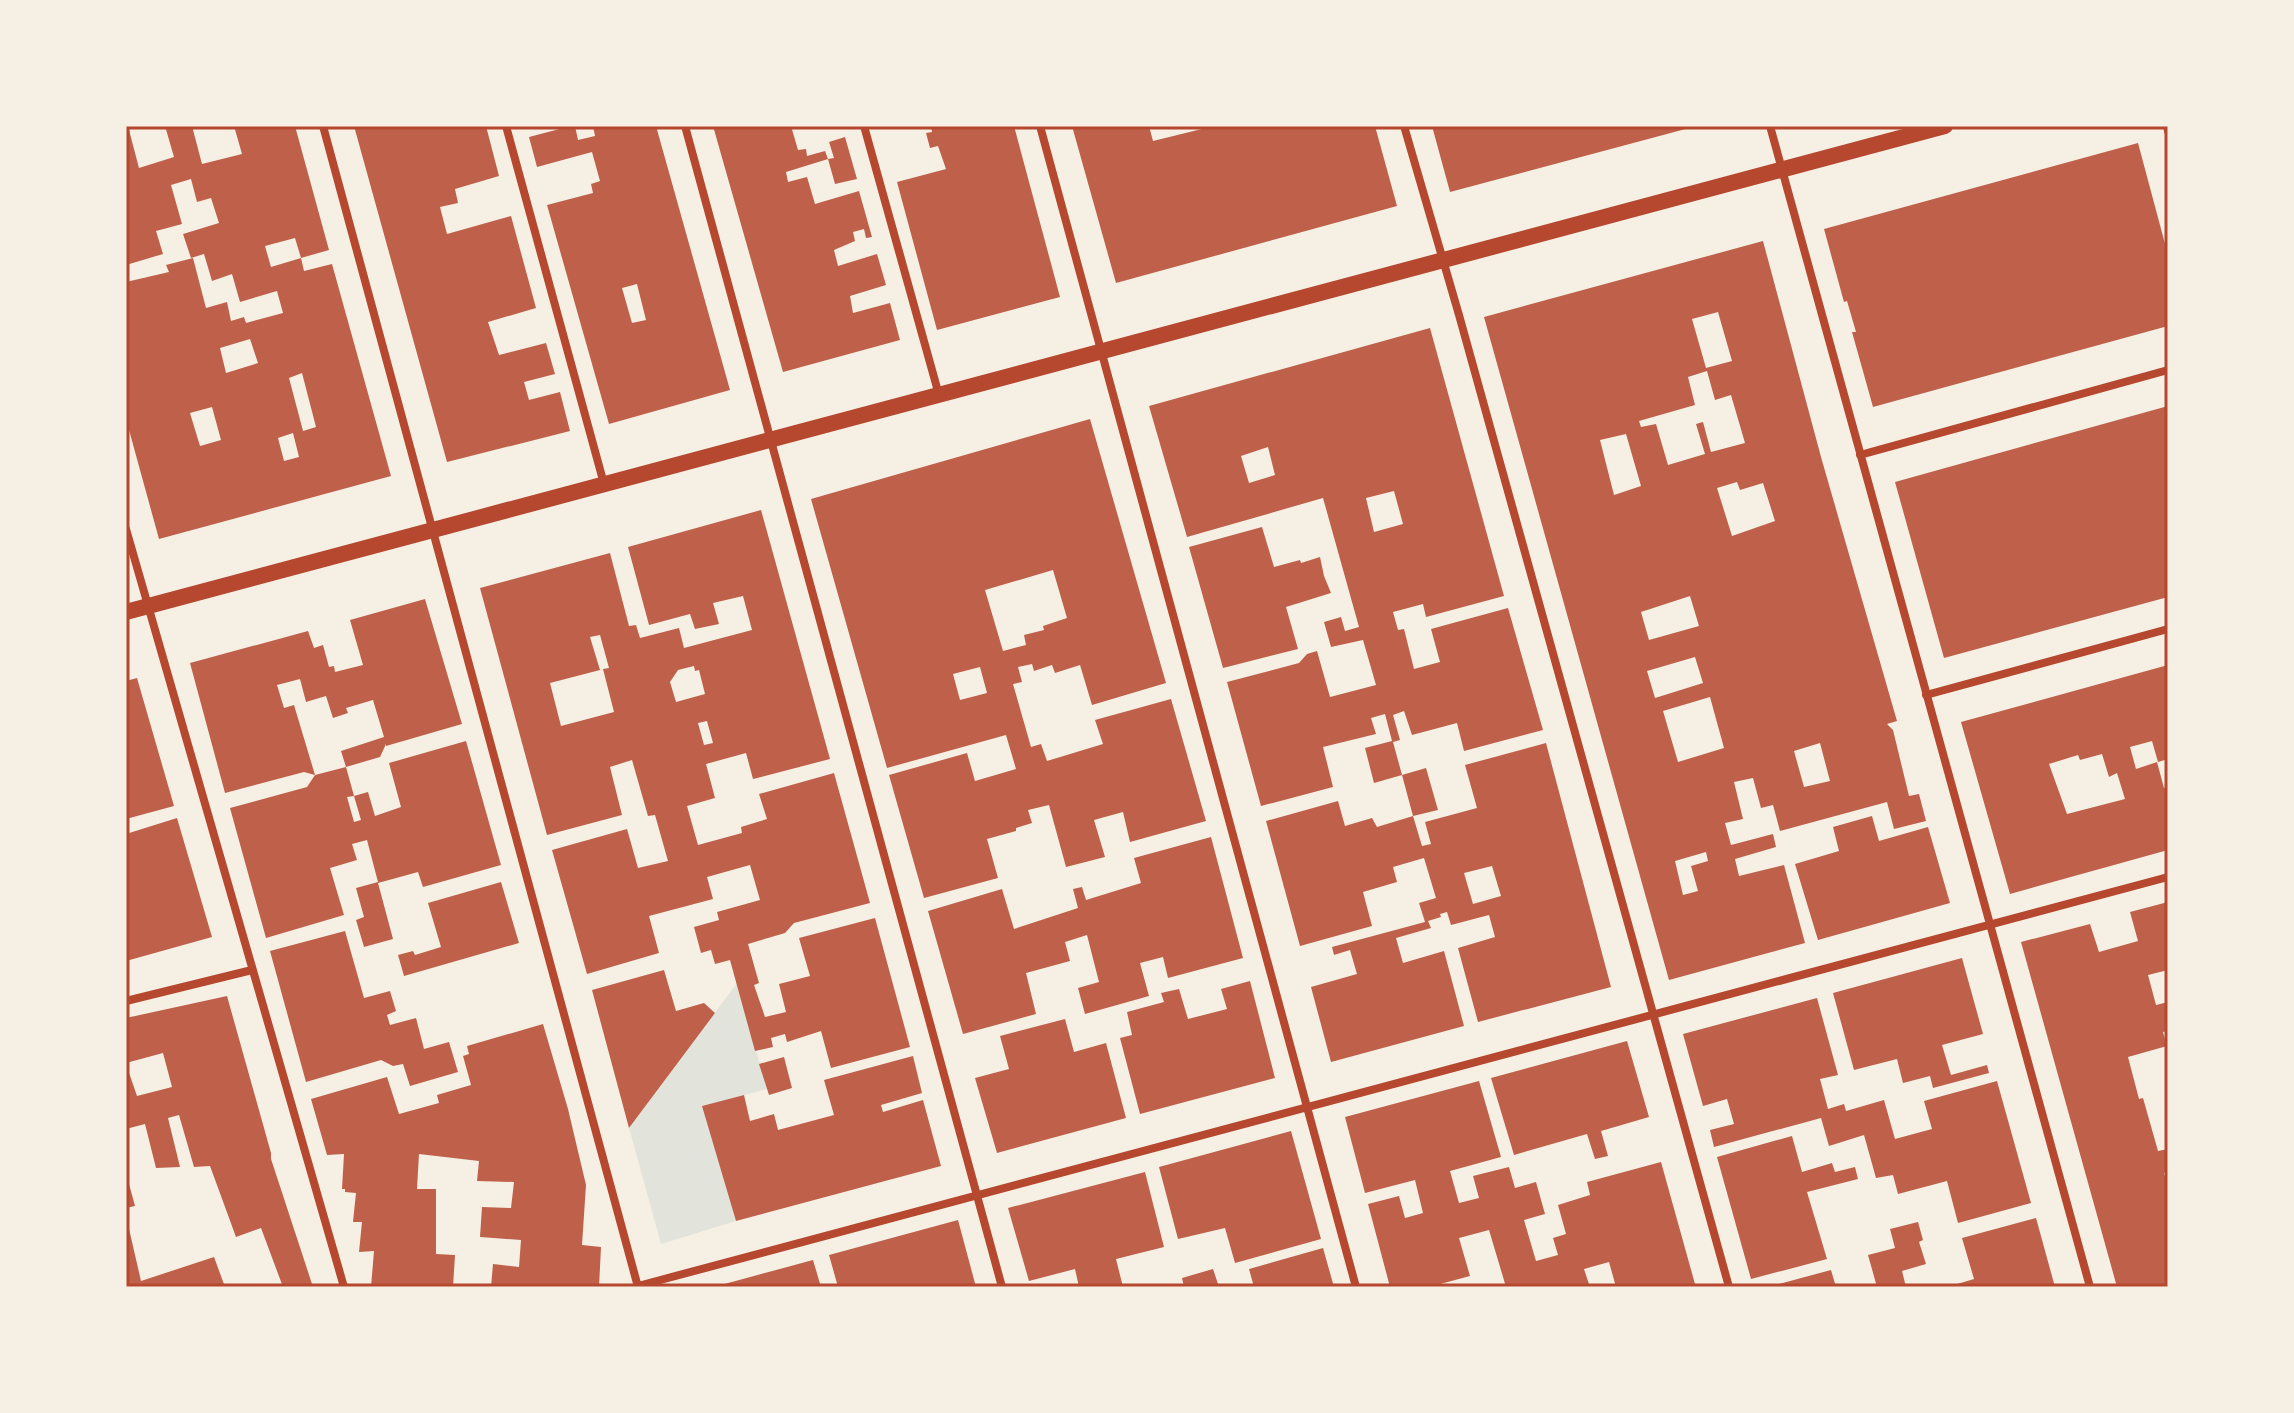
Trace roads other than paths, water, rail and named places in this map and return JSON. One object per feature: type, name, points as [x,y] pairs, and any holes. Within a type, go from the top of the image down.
[{"type":"main road","points":[[126,612],[1945,126]]},
{"type":"street","points":[[323,126],[638,1286],[2168,877]]},
{"type":"street","points":[[506,126],[604,484]]},
{"type":"street","points":[[685,126],[1002,1287]]},
{"type":"street","points":[[864,126],[939,396]]},
{"type":"street","points":[[1040,126],[1356,1287]]},
{"type":"street","points":[[1404,126],[1729,1287]]},
{"type":"street","points":[[1770,126],[2090,1287]]},
{"type":"street","points":[[1860,455],[2168,370]]},
{"type":"street","points":[[126,529],[344,1287]]},
{"type":"street","points":[[1926,695],[2168,629]]},
{"type":"street","points":[[126,1001],[252,970]]}]
